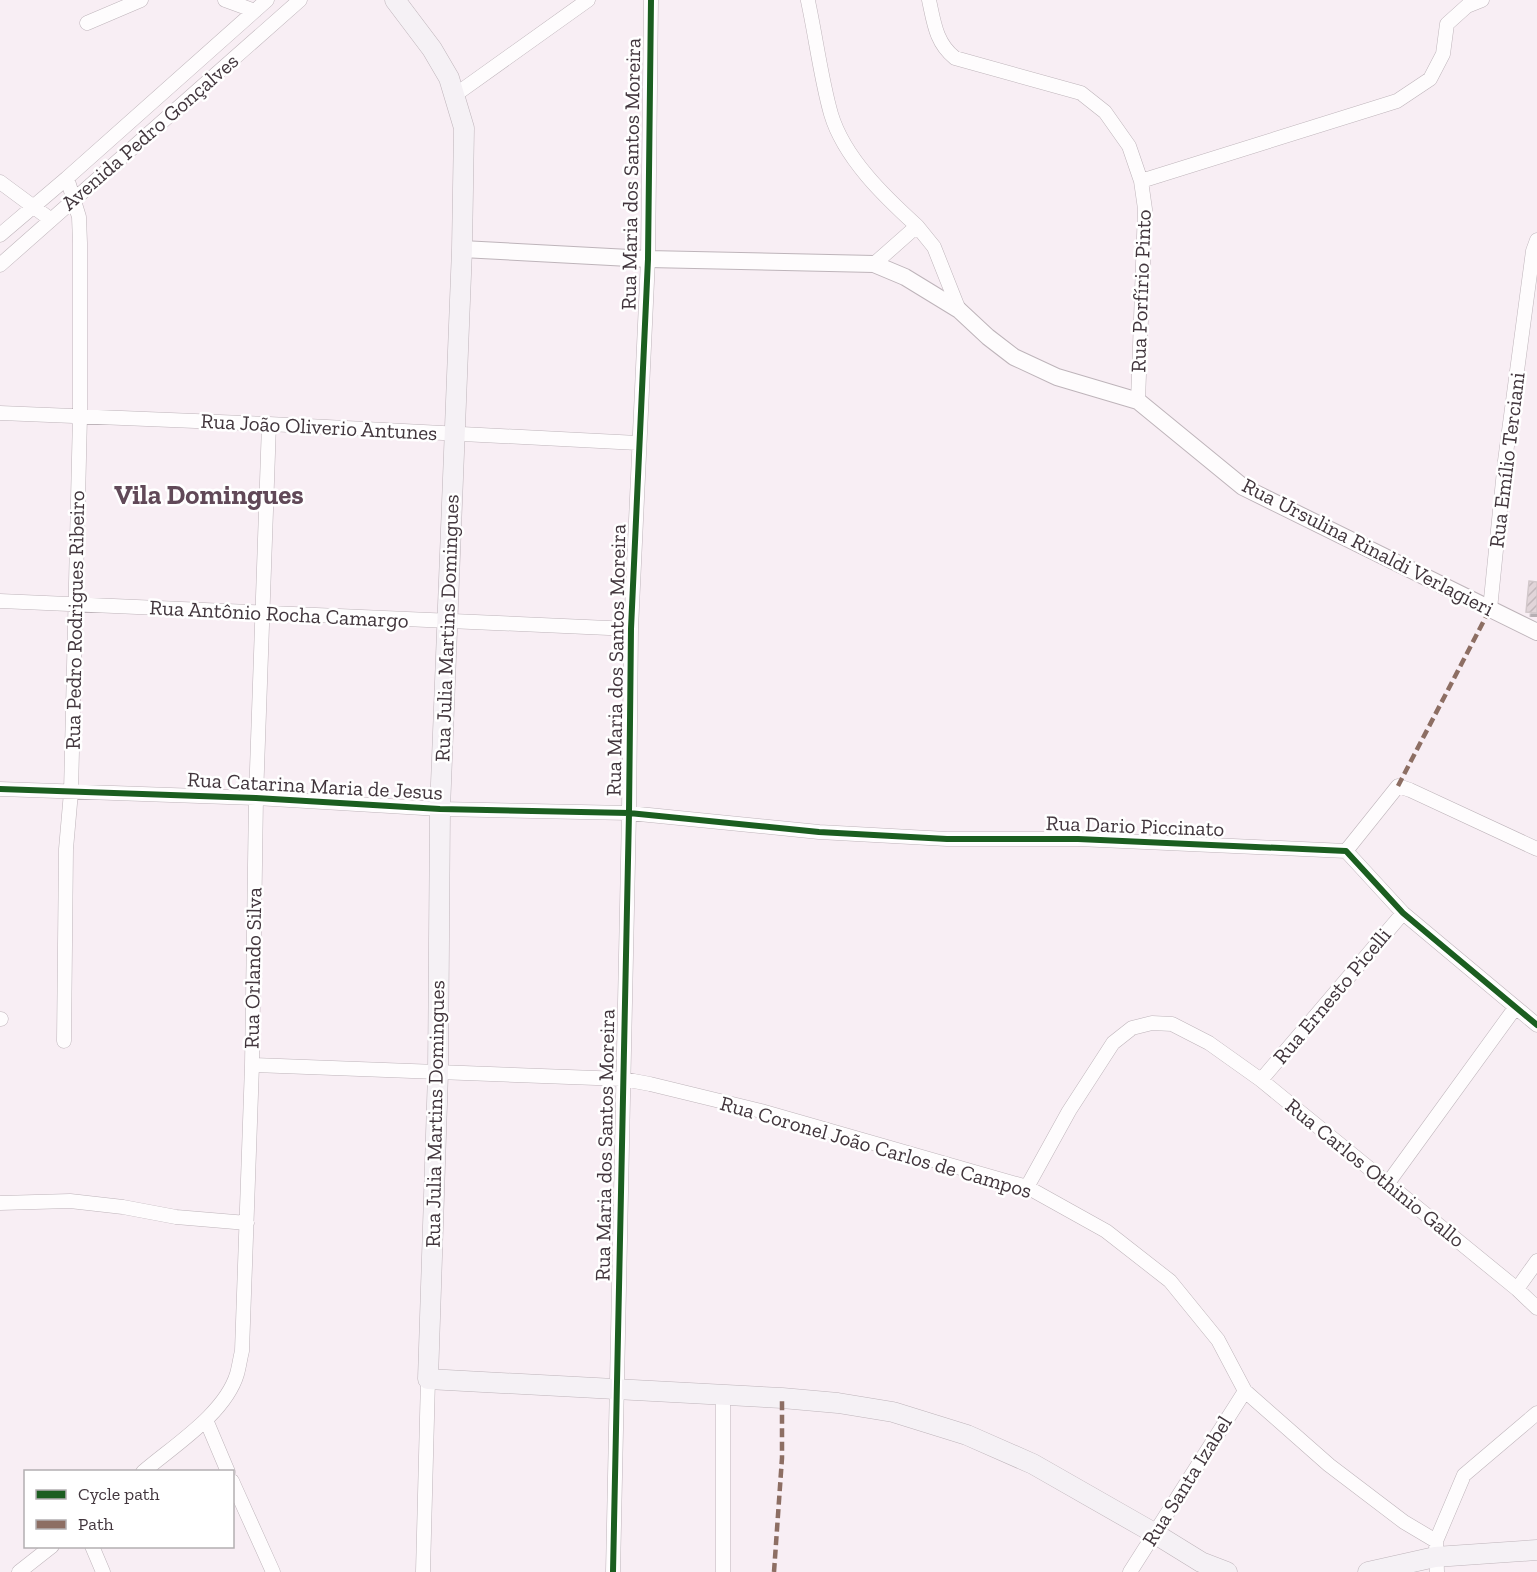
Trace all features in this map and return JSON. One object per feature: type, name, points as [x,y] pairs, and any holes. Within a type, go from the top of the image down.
[{"type":"main road","name":"Rua Julia Martins Domingues","points":[[395,0],[432,49],[449,78],[464,128],[462,249],[440,809],[438,1073],[428,1378]]},
{"type":"main road","points":[[428,1378],[837,1403],[893,1412],[967,1435],[1033,1464],[1202,1562],[1227,1572]]},
{"type":"main road","points":[[1368,1572],[1436,1557],[1537,1550]]},
{"type":"street","points":[[87,22],[141,0]]},
{"type":"street","points":[[225,0],[255,11]]},
{"type":"street","name":"Avenida Pedro Gonçalves","points":[[0,235],[267,0]]},
{"type":"street","name":"Avenida Pedro Gonçalves","points":[[0,265],[300,0]]},
{"type":"street","points":[[455,95],[588,0]]},
{"type":"street","name":"Rua Maria dos Santos Moreira","points":[[613,1572],[631,629],[648,259],[651,0]]},
{"type":"street","name":"Rua Porfírio Pinto","points":[[929,0],[938,39],[946,51],[955,58],[1081,93],[1105,112],[1129,146],[1141,181],[1145,209],[1138,401]]},
{"type":"street","points":[[1141,181],[1397,101],[1430,79],[1443,54],[1447,24],[1467,6],[1482,0]]},
{"type":"street","points":[[808,1],[831,116],[850,153],[878,190],[917,226],[934,247],[959,310]]},
{"type":"street","name":"Rua Pedro Rodrigues Ribeiro","points":[[64,1041],[66,849],[71,792],[80,416],[79,217],[67,178]]},
{"type":"street","points":[[0,182],[50,219]]},
{"type":"street","points":[[874,264],[917,226]]},
{"type":"street","name":"Rua Emílio Terciani","points":[[1490,609],[1506,450],[1533,251],[1537,240]]},
{"type":"street","name":"Rua Ursulina Rinaldi Verlagieri","points":[[462,249],[648,259],[790,264],[874,264],[905,277],[959,310],[1014,357],[1057,377],[1138,401],[1243,487],[1537,632]]},
{"type":"street","name":"Rua João Oliverio Antunes","points":[[0,413],[638,443]]},
{"type":"street","name":"Rua Orlando Silva","points":[[145,1470],[206,1420],[226,1397],[237,1376],[242,1351],[252,1065],[256,798],[269,424]]},
{"type":"street","name":"Rua Antônio Rocha Camargo","points":[[0,602],[631,629]]},
{"type":"street","points":[[1537,849],[1398,786],[1346,851],[1403,913],[1537,1025]]},
{"type":"street","name":"Rua Catarina Maria de Jesus","points":[[0,789],[256,798],[440,809],[629,813]]},
{"type":"street","name":"Rua Dario Piccinato","points":[[629,813],[819,832],[947,839],[1078,839],[1346,851]]},
{"type":"street","name":"Rua Ernesto Picelli","points":[[1261,1080],[1403,913]]},
{"type":"street","points":[[1388,1183],[1515,1008]]},
{"type":"street","name":"Rua Carlos Othinio Gallo","points":[[1027,1187],[1069,1111],[1113,1043],[1132,1028],[1152,1023],[1173,1024],[1209,1043],[1261,1080],[1517,1289],[1537,1308]]},
{"type":"street","name":"Rua Coronel João Carlos de Campos","points":[[252,1065],[623,1079],[761,1111],[1027,1187],[1106,1231],[1170,1281],[1218,1340],[1245,1391],[1329,1465],[1404,1522],[1436,1557]]},
{"type":"street","points":[[0,1203],[70,1201],[123,1207],[176,1217],[247,1223]]},
{"type":"street","points":[[1517,1289],[1537,1261]]},
{"type":"street","points":[[423,1572],[428,1378]]},
{"type":"street","name":"Rua Santa Izabel","points":[[1130,1572],[1245,1391]]},
{"type":"street","points":[[723,1395],[723,1572]]},
{"type":"street","points":[[1436,1557],[1464,1475],[1537,1413]]},
{"type":"street","points":[[206,1420],[227,1470]]},
{"type":"street","points":[[234,1485],[273,1572]]},
{"type":"street","points":[[20,1572],[50,1548]]},
{"type":"street","points":[[93,1548],[103,1572]]},
{"type":"building","points":[[1529,581],[1537,582],[1537,613],[1526,612]]},
{"type":"marked path","points":[[1398,786],[1490,609]]},
{"type":"marked path","points":[[774,1572],[782,1458],[782,1398]]},
{"type":"cycle path","points":[[613,1572],[631,629],[648,259],[651,0]]},
{"type":"cycle path","points":[[0,789],[256,798],[440,809],[629,813],[819,832],[947,839],[1078,839],[1346,851],[1403,913],[1537,1025]]},
{"type":"district","name":"Vila Domingues","points":[[209,495]]}]
